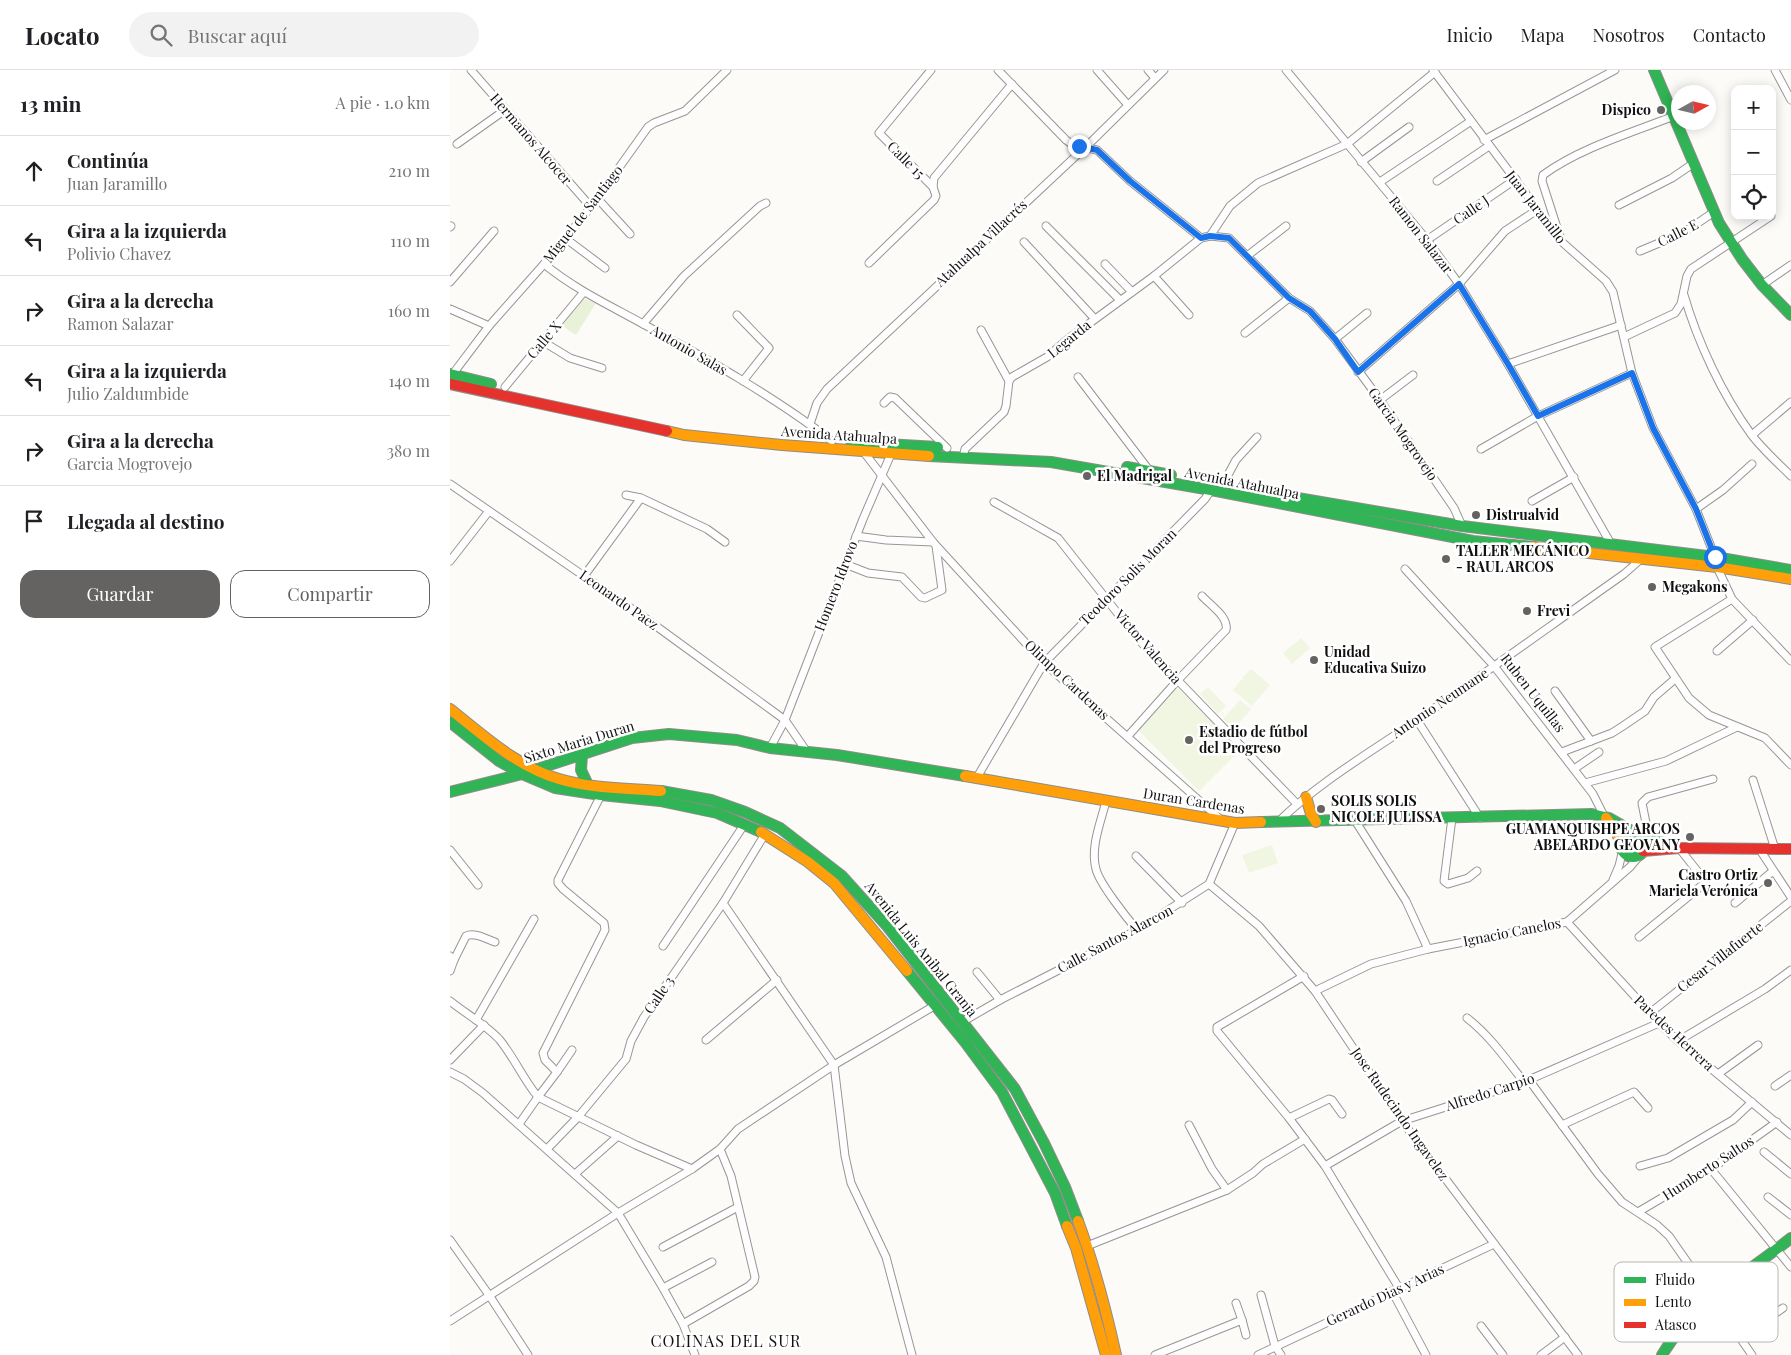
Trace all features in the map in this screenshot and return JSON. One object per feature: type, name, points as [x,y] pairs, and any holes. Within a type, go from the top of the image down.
[{"type":"main road","points":[[1657,73],[1671,108]]},
{"type":"main road","points":[[1680,130],[1714,212],[1731,242],[1762,285],[1791,315]]},
{"type":"main road","name":"Avenida Atahualpa","points":[[451,378],[505,387],[635,417],[694,428],[754,436],[946,448],[964,453],[1051,462],[1211,490],[1473,541],[1641,560],[1716,562],[1791,570]]},
{"type":"main road","name":"Avenida Atahualpa","points":[[451,378],[684,434],[782,445],[891,454],[964,453],[1032,455],[1149,470],[1222,486],[1462,526],[1652,550],[1791,579]]},
{"type":"main road","name":"Avenida Luis Anibal Granja","points":[[450,709],[506,753],[558,779],[588,785],[662,791],[712,800],[780,828],[842,876],[887,926],[1015,1089],[1044,1143],[1064,1187],[1087,1246],[1116,1355]]},
{"type":"main road","name":"Avenida Luis Anibal Granja","points":[[450,722],[499,761],[522,774],[555,788],[660,801],[717,813],[765,834],[808,862],[834,883],[965,1042],[1002,1092],[1052,1185],[1076,1248],[1106,1355]]},
{"type":"main road","name":"Sixto Maria Duran","points":[[450,792],[522,774],[632,738],[649,735],[669,734],[737,740],[770,748],[808,752]]},
{"type":"main road","name":"Duran Cardenas","points":[[808,752],[942,772],[1235,824],[1592,814],[1604,816]]},
{"type":"main road","points":[[582,755],[581,776],[588,785]]},
{"type":"main road","points":[[1306,797],[1311,814],[1316,822]]},
{"type":"main road","points":[[1604,816],[1642,836],[1679,848]]},
{"type":"main road","points":[[1604,816],[1616,831],[1622,849],[1630,856],[1679,848],[1791,849]]},
{"type":"main road","points":[[1622,849],[1622,843],[1627,835],[1642,836]]},
{"type":"main road","points":[[1642,836],[1645,842],[1642,853]]},
{"type":"main road","points":[[1761,1262],[1791,1238]]},
{"type":"main road","points":[[1662,1355],[1669,1342]]},
{"type":"street","name":"Hermanos Alcocer","points":[[471,70],[591,207]]},
{"type":"street","name":"Miguel de Santiago","points":[[451,378],[489,326],[591,207],[648,127],[685,111],[726,70]]},
{"type":"street","name":"Calle 15","points":[[930,70],[879,133],[933,187]]},
{"type":"street","points":[[998,70],[1066,140],[1073,144],[1097,150],[1130,181],[1201,238]]},
{"type":"street","points":[[1096,70],[1128,105]]},
{"type":"street","points":[[1148,70],[1155,78]]},
{"type":"street","name":"Atahualpa Villacrés","points":[[810,424],[817,403],[827,389],[1093,140],[1164,70]]},
{"type":"street","name":"Ramon Salazar","points":[[1286,70],[1427,240],[1459,284],[1508,364],[1611,544]]},
{"type":"street","points":[[1437,181],[1487,143],[1615,70]]},
{"type":"street","points":[[1775,70],[1788,87],[1791,100]]},
{"type":"street","points":[[1210,236],[1230,206],[1258,183],[1293,166],[1347,144],[1434,71]]},
{"type":"street","name":"Juan Jaramillo","points":[[1434,71],[1562,242],[1606,281],[1613,292],[1632,373],[1653,428],[1696,509],[1732,599],[1791,661]]},
{"type":"street","points":[[869,263],[934,200],[936,192],[933,187],[934,178],[1012,84]]},
{"type":"street","points":[[457,144],[505,110]]},
{"type":"street","points":[[1562,242],[1542,181],[1542,175],[1554,167],[1599,146],[1671,117]]},
{"type":"street","points":[[1380,182],[1470,121]]},
{"type":"street","points":[[1362,162],[1408,127]]},
{"type":"street","points":[[1619,205],[1672,178],[1694,163]]},
{"type":"street","name":"Calle J","points":[[1427,240],[1516,179]]},
{"type":"street","points":[[597,198],[630,234]]},
{"type":"street","points":[[643,324],[684,276],[760,206],[766,203]]},
{"type":"street","points":[[1358,372],[1459,284],[1505,231],[1537,210]]},
{"type":"street","name":"Calle E","points":[[1640,250],[1683,233],[1714,212]]},
{"type":"street","points":[[1624,337],[1675,314],[1681,304],[1687,276],[1691,269],[1765,220]]},
{"type":"street","points":[[1046,226],[1120,300]]},
{"type":"street","points":[[1247,256],[1286,226]]},
{"type":"street","points":[[450,282],[494,231]]},
{"type":"street","name":"Garcia Mogrovejo","points":[[1201,238],[1210,236],[1229,238],[1289,298],[1310,311],[1335,339],[1380,400],[1454,508],[1462,526]]},
{"type":"street","points":[[565,238],[604,268]]},
{"type":"street","name":"Legarda","points":[[1009,381],[1047,357],[1068,338],[1154,276],[1201,238]]},
{"type":"street","points":[[1024,242],[1094,318]]},
{"type":"street","name":"Antonio Salas","points":[[544,264],[583,293],[643,324],[743,381],[810,424],[832,441]]},
{"type":"street","points":[[1105,264],[1132,292]]},
{"type":"street","points":[[1762,285],[1791,265]]},
{"type":"street","points":[[1154,276],[1189,315]]},
{"type":"street","name":"Calle X","points":[[505,387],[542,340],[583,293]]},
{"type":"street","points":[[1684,295],[1689,312],[1720,385],[1752,435],[1791,476]]},
{"type":"street","points":[[1245,333],[1289,298]]},
{"type":"street","points":[[450,309],[489,326]]},
{"type":"street","points":[[1335,339],[1367,313]]},
{"type":"street","points":[[737,315],[769,348],[743,381]]},
{"type":"street","points":[[1508,364],[1621,325]]},
{"type":"street","points":[[964,453],[1004,412],[1006,406],[1009,381],[981,330]]},
{"type":"street","points":[[542,340],[570,358],[602,368]]},
{"type":"street","points":[[1481,449],[1538,416],[1632,373]]},
{"type":"street","points":[[1380,400],[1413,375]]},
{"type":"street","points":[[1078,377],[1149,470]]},
{"type":"street","points":[[884,403],[890,397],[895,398],[946,448]]},
{"type":"street","points":[[1752,435],[1791,402]]},
{"type":"street","points":[[1222,486],[1236,460],[1257,437]]},
{"type":"street","name":"Olimpo Cardenas","points":[[863,451],[935,544],[1044,663],[1222,821]]},
{"type":"street","name":"Homero Idrovo","points":[[770,748],[785,720],[856,536],[891,454]]},
{"type":"street","points":[[1696,509],[1723,490],[1752,464]]},
{"type":"street","points":[[1532,501],[1574,477]]},
{"type":"street","name":"Leonardo Paez","points":[[450,484],[644,618],[785,720]]},
{"type":"street","name":"Teodoro Solis Moran","points":[[976,779],[1044,663],[1205,499],[1211,490]]},
{"type":"street","points":[[626,495],[641,498],[707,529],[725,542]]},
{"type":"street","points":[[584,576],[641,498]]},
{"type":"street","name":"Victor Valencia","points":[[994,502],[1058,538],[1138,639],[1297,804]]},
{"type":"street","points":[[450,561],[489,511]]},
{"type":"street","points":[[845,564],[868,573],[902,577],[920,597],[925,598],[942,590],[935,544],[856,536]]},
{"type":"street","name":"Antonio Neumane","points":[[1277,823],[1306,797],[1624,574],[1652,550]]},
{"type":"street","name":"Ruben Uquillas","points":[[1405,569],[1494,666],[1585,783],[1598,801],[1604,816]]},
{"type":"street","points":[[1128,736],[1226,630],[1227,624],[1225,619],[1202,596]]},
{"type":"street","points":[[1732,599],[1655,647],[1689,698],[1709,715],[1765,738],[1791,765]]},
{"type":"street","points":[[1717,651],[1753,620]]},
{"type":"street","points":[[1562,752],[1612,733],[1644,711],[1654,697],[1675,679]]},
{"type":"street","points":[[1555,691],[1591,740]]},
{"type":"street","points":[[785,720],[808,752]]},
{"type":"street","points":[[1417,720],[1480,818]]},
{"type":"street","points":[[1585,783],[1666,761],[1737,727]]},
{"type":"street","points":[[1574,769],[1599,752]]},
{"type":"street","points":[[1642,836],[1642,803],[1644,800],[1648,797],[1713,779]]},
{"type":"street","points":[[1752,780],[1775,849]]},
{"type":"street","points":[[557,1072],[545,1060],[543,1052],[605,930],[604,923],[563,889],[558,880],[601,795]]},
{"type":"street","points":[[1106,801],[1096,837],[1096,870],[1122,912],[1137,930]]},
{"type":"street","points":[[1452,818],[1444,881],[1448,884],[1468,878],[1477,871]]},
{"type":"street","points":[[1356,822],[1406,901],[1428,949]]},
{"type":"street","points":[[663,946],[744,824]]},
{"type":"street","points":[[1209,884],[1235,824]]},
{"type":"street","name":"Calle 3","points":[[547,1149],[578,1117],[626,1059],[631,1040],[644,1017],[723,903],[765,834]]},
{"type":"street","points":[[1639,937],[1706,882],[1679,848]]},
{"type":"street","name":"Ignacio Canelos","points":[[1612,882],[1619,866],[1622,849]]},
{"type":"street","points":[[450,850],[478,885]]},
{"type":"street","points":[[1760,850],[1791,897]]},
{"type":"street","name":"Ignacio Canelos","points":[[1316,991],[1371,964],[1428,949],[1567,922],[1630,867],[1642,853]]},
{"type":"street","points":[[1136,856],[1182,903]]},
{"type":"street","points":[[1735,903],[1773,871]]},
{"type":"street","name":"Calle Santos Alarcon","points":[[962,1022],[1000,1000],[1137,930],[1209,884]]},
{"type":"street","name":"Jose Rudecindo Ingavelez","points":[[1209,884],[1260,926],[1316,991],[1402,1121],[1578,1355]]},
{"type":"street","name":"Cesar Villafuerte","points":[[1650,1013],[1791,901]]},
{"type":"street","points":[[723,903],[834,1066],[851,1183],[886,1257],[912,1355]]},
{"type":"street","points":[[476,1020],[534,918]]},
{"type":"street","name":"Paredes Herrera","points":[[1567,922],[1659,1023],[1791,1135]]},
{"type":"street","points":[[450,971],[452,958],[469,934],[495,942]]},
{"type":"street","points":[[1678,1041],[1765,989],[1791,970]]},
{"type":"street","points":[[977,972],[1000,1000]]},
{"type":"street","points":[[1304,976],[1217,1027],[1219,1035],[1289,1118],[1325,1166],[1395,1289],[1426,1355]]},
{"type":"street","points":[[706,1040],[777,980]]},
{"type":"street","points":[[450,1001],[484,1025],[500,1041],[514,1060],[528,1085],[538,1097],[692,1169]]},
{"type":"street","points":[[450,1321],[618,1212],[692,1169],[720,1149],[738,1129],[834,1066],[934,1006]]},
{"type":"street","points":[[1467,1018],[1478,1026],[1527,1081],[1611,1190],[1622,1202],[1657,1225],[1669,1236],[1687,1262]]},
{"type":"street","name":"Alfredo Carpio","points":[[1325,1166],[1402,1121],[1527,1081],[1659,1023]]},
{"type":"street","points":[[450,1060],[484,1025]]},
{"type":"street","points":[[1718,1074],[1758,1045]]},
{"type":"street","points":[[519,1124],[572,1050]]},
{"type":"street","points":[[450,1072],[464,1079],[483,1093],[618,1212],[683,1324],[695,1355]]},
{"type":"street","points":[[1775,1086],[1791,1075]]},
{"type":"street","points":[[1562,1125],[1634,1092],[1648,1108]]},
{"type":"street","points":[[1289,1118],[1329,1099],[1332,1100],[1342,1114]]},
{"type":"street","points":[[1640,1166],[1668,1158],[1733,1120],[1752,1102]]},
{"type":"street","name":"Humberto Saltos","points":[[1638,1212],[1711,1169],[1777,1122]]},
{"type":"street","points":[[1784,1128],[1791,1123]]},
{"type":"street","points":[[1189,1125],[1212,1169],[1227,1190]]},
{"type":"street","points":[[575,1174],[618,1136]]},
{"type":"street","points":[[1087,1246],[1227,1190],[1264,1164],[1305,1139]]},
{"type":"street","points":[[683,1324],[749,1286],[754,1281],[754,1273],[731,1176],[720,1149]]},
{"type":"street","points":[[1764,1152],[1791,1174]]},
{"type":"street","points":[[1711,1169],[1791,1267]]},
{"type":"street","points":[[1768,1197],[1791,1215]]},
{"type":"street","points":[[662,1247],[738,1207]]},
{"type":"street","points":[[450,1240],[528,1355]]},
{"type":"street","name":"Gerardo Dias y Arias","points":[[1258,1355],[1494,1244]]},
{"type":"street","points":[[663,1288],[712,1262]]},
{"type":"street","points":[[1261,1295],[1275,1346],[1281,1355]]},
{"type":"street","points":[[1236,1303],[1246,1334]]},
{"type":"street","points":[[1778,1311],[1783,1308]]},
{"type":"street","points":[[1155,1355],[1242,1320]]},
{"type":"street","points":[[1481,1326],[1503,1355]]},
{"type":"street","points":[[1545,1354],[1565,1337]]},
{"type":"street","points":[[1743,1342],[1752,1355]]},
{"type":"green space","points":[[582,298],[596,303],[576,335],[559,324]]},
{"type":"green space","points":[[1301,638],[1310,648],[1292,664],[1283,653]]},
{"type":"green space","points":[[1251,669],[1270,685],[1252,706],[1233,690],[1242,679],[1245,681],[1242,678]]},
{"type":"green space","points":[[1208,687],[1226,706],[1218,714],[1200,694]]},
{"type":"green space","name":"Estadio de fútbol del Progreso","points":[[1178,688],[1240,750],[1199,791],[1138,730]]},
{"type":"green space","points":[[1240,700],[1251,709],[1234,729],[1223,719]]},
{"type":"green space","points":[[1272,845],[1278,863],[1249,873],[1242,855]]},
{"type":"traffic: fast","points":[[1654,70],[1719,223],[1742,259],[1762,285],[1791,315]]},
{"type":"traffic: fast","points":[[450,374],[491,384]]},
{"type":"traffic: fast","points":[[851,442],[938,447]]},
{"type":"traffic: fast","points":[[929,456],[1051,462],[1211,490],[1473,541],[1534,547]]},
{"type":"traffic: fast","points":[[1127,467],[1171,475]]},
{"type":"traffic: fast","points":[[1280,495],[1462,526],[1715,557],[1791,570]]},
{"type":"traffic: fast","points":[[450,722],[499,761],[522,774],[555,788],[660,801],[717,813],[761,832]]},
{"type":"traffic: fast","points":[[450,792],[522,774],[632,738],[669,734],[737,740],[770,748],[837,755],[965,776]]},
{"type":"traffic: fast","points":[[582,755],[581,770],[588,785]]},
{"type":"traffic: fast","points":[[661,791],[711,800],[745,812],[780,828],[842,876],[887,926],[1015,1089],[1044,1143],[1065,1187],[1078,1221]]},
{"type":"traffic: fast","points":[[1261,822],[1592,814],[1609,818],[1635,833]]},
{"type":"traffic: fast","points":[[1633,833],[1641,837],[1645,845],[1641,853],[1633,857],[1625,853],[1621,845],[1625,837],[1633,833]]},
{"type":"traffic: fast","points":[[1641,836],[1673,846]]},
{"type":"traffic: fast","points":[[907,971],[965,1042],[1002,1092],[1055,1193],[1067,1226]]},
{"type":"traffic: fast","points":[[1758,1262],[1791,1238]]},
{"type":"traffic: fast","points":[[1662,1355],[1671,1342]]},
{"type":"traffic: slow","points":[[667,431],[684,435],[782,445],[929,456]]},
{"type":"traffic: slow","points":[[1534,547],[1717,567],[1791,579]]},
{"type":"traffic: slow","points":[[450,709],[501,749],[544,774],[584,785],[661,791]]},
{"type":"traffic: slow","points":[[965,776],[1235,823],[1261,822]]},
{"type":"traffic: slow","points":[[1306,797],[1311,814],[1316,822]]},
{"type":"traffic: slow","points":[[1606,818],[1616,831],[1622,847]]},
{"type":"traffic: slow","points":[[761,832],[808,862],[834,883],[907,971]]},
{"type":"traffic: slow","points":[[1078,1221],[1099,1287],[1116,1355]]},
{"type":"traffic: slow","points":[[1067,1226],[1076,1248],[1106,1355]]},
{"type":"traffic: jam","points":[[450,384],[667,431]]},
{"type":"traffic: jam","points":[[1643,851],[1679,848],[1791,849]]},
{"type":"place","name":"Dispico","points":[[1661,110]]},
{"type":"place","name":"El Madrigal","points":[[1087,476]]},
{"type":"place","name":"Distrualvid","points":[[1476,515]]},
{"type":"place","name":"TALLER MECÁNICO - RAUL ARCOS","points":[[1446,559]]},
{"type":"place","name":"Megakons","points":[[1652,587]]},
{"type":"place","name":"Frevi","points":[[1527,611]]},
{"type":"place","name":"Unidad Educativa Suizo","points":[[1314,660]]},
{"type":"place","name":"Estadio de fútbol del Progreso","points":[[1189,740]]},
{"type":"place","name":"SOLIS SOLIS NICOLE JULISSA","points":[[1321,809]]},
{"type":"place","name":"GUAMANQUISHPE ARCOS ABELARDO GEOVANY","points":[[1690,837]]},
{"type":"place","name":"Castro Ortiz Mariela Verónica","points":[[1768,883]]},
{"type":"district","name":"COLINAS DEL SUR","points":[[726,1341]]},
{"type":"route","points":[[1079,146],[1097,150],[1130,181],[1201,238],[1210,236],[1229,238],[1289,298],[1310,311],[1335,339],[1358,372],[1459,284],[1538,416],[1632,373],[1653,428],[1696,509],[1715,557]]}]
